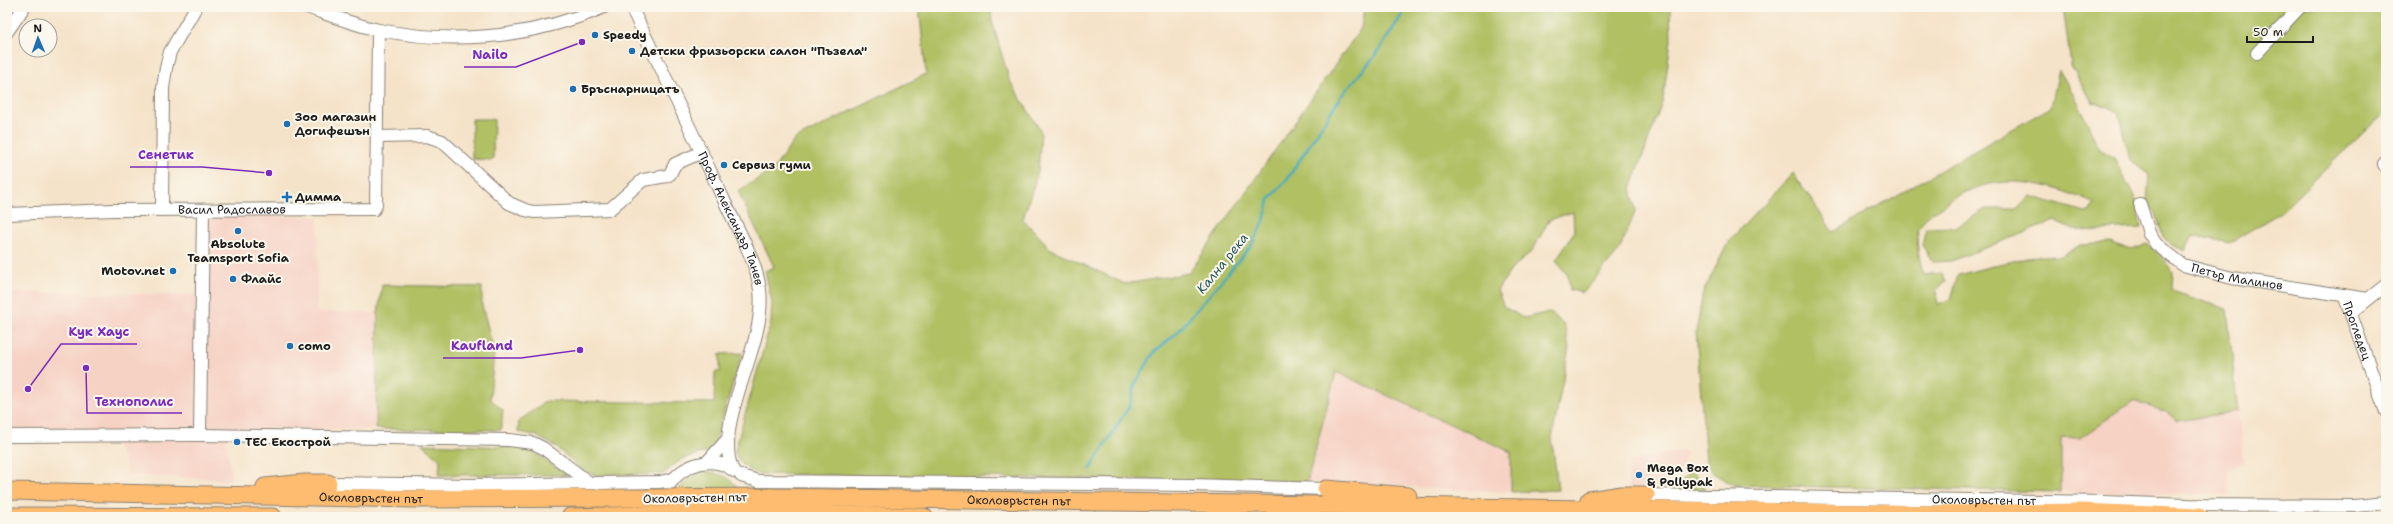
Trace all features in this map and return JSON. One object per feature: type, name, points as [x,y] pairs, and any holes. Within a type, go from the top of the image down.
[{"type":"highway","points":[[193,495],[305,483],[328,483]]},
{"type":"highway","points":[[1326,489],[1428,497],[1471,507]]},
{"type":"highway","name":"Околовръстен път","points":[[7,491],[416,500],[646,498],[770,505],[924,517]]},
{"type":"highway","points":[[1544,507],[1622,495],[1646,495]]},
{"type":"highway","points":[[1979,514],[2053,501]]},
{"type":"highway","points":[[2103,502],[2173,516]]},
{"type":"highway","name":"Околовръстен път","points":[[570,517],[647,515],[770,505],[1544,507],[1979,514],[2082,512],[2199,517]]},
{"type":"highway","points":[[7,516],[273,517]]},
{"type":"street","points":[[7,32],[24,7]]},
{"type":"street","points":[[162,210],[163,88],[166,68],[174,46],[196,7]]},
{"type":"street","points":[[307,7],[378,30],[437,38],[508,35],[560,24],[604,7]]},
{"type":"street","name":"Проф. Александър Танев","points":[[631,7],[702,152],[751,259],[760,290],[757,333],[726,441],[707,462]]},
{"type":"street","points":[[2257,52],[2300,7]]},
{"type":"street","name":"Васил Радославов","points":[[7,214],[162,210],[372,210],[376,205],[378,30]]},
{"type":"street","points":[[377,137],[427,136],[442,141],[509,203],[520,209],[534,212],[610,209],[643,180],[667,176],[670,174],[675,164],[702,152]]},
{"type":"street","points":[[2386,162],[2384,164],[2386,168]]},
{"type":"street","name":"Петър Малинов","points":[[2140,204],[2149,233],[2156,244],[2183,265],[2232,278],[2368,299]]},
{"type":"street","points":[[200,435],[203,210]]},
{"type":"street","points":[[2352,312],[2386,284]]},
{"type":"street","name":"Прогледец","points":[[2344,295],[2382,384],[2386,412]]},
{"type":"street","points":[[7,436],[200,435],[520,441],[543,448],[590,483]]},
{"type":"street","name":"Проф. Александър Танев","points":[[726,441],[736,473],[750,494],[751,517]]},
{"type":"street","points":[[328,483],[660,482],[673,479],[691,465],[707,462],[716,463],[736,473],[758,481],[1192,485],[1326,489]]},
{"type":"street","points":[[665,517],[664,500],[673,479]]},
{"type":"street","name":"Околовръстен път","points":[[1646,495],[2235,505],[2355,506],[2386,503]]},
{"type":"shaded area","points":[[206,215],[318,217],[317,312],[378,313],[376,429],[224,429],[232,480],[129,475],[114,435],[7,436],[7,292],[202,295]]},
{"type":"shaded area","points":[[1336,372],[1511,452],[1511,492],[1307,482]]},
{"type":"shaded area","points":[[2133,401],[2166,412],[2178,421],[2238,411],[2243,462],[2228,470],[2229,495],[2061,492],[2061,437],[2080,438]]},
{"type":"shaded area","points":[[1684,450],[1687,455],[1680,469],[1671,479],[1657,487],[1628,488],[1629,462]]},
{"type":"green space","points":[[919,7],[991,7],[992,21],[1009,79],[1041,132],[1038,172],[1023,219],[1051,249],[1125,284],[1189,273],[1361,28],[1364,7],[1670,7],[1671,40],[1663,100],[1631,189],[1636,210],[1619,251],[1583,293],[1570,290],[1568,276],[1556,260],[1574,232],[1573,212],[1549,220],[1533,250],[1512,269],[1497,290],[1504,307],[1524,318],[1549,312],[1564,324],[1569,347],[1552,438],[1558,490],[1511,492],[1511,452],[1336,372],[1307,482],[758,474],[746,468],[738,459],[735,450],[771,322],[772,302],[765,271],[774,267],[738,191],[773,170],[795,139],[926,74]]},
{"type":"green space","points":[[2063,7],[2386,7],[2386,111],[2281,212],[2229,243],[2193,235],[2185,251],[2163,238],[2156,213],[2147,201],[2149,175],[2130,160],[2118,112],[2092,102],[2071,66]]},
{"type":"green space","points":[[2059,70],[2079,104],[2099,149],[2114,158],[2136,201],[2141,228],[2078,231],[2055,221],[1951,261],[1933,262],[1922,245],[1926,228],[1957,227],[1985,209],[2017,209],[2030,196],[2088,213],[2095,204],[2056,189],[2036,184],[2017,182],[1998,183],[1980,187],[1961,194],[1938,208],[1927,217],[1921,224],[1918,232],[1917,243],[1923,275],[1942,273],[1946,281],[1936,291],[1938,304],[1951,299],[1958,275],[2023,258],[2059,256],[2081,245],[2111,243],[2132,250],[2148,244],[2160,255],[2173,272],[2172,291],[2227,309],[2238,411],[2178,421],[2166,412],[2133,401],[2080,438],[2061,437],[2061,492],[1733,485],[1713,473],[1706,462],[1696,332],[1703,292],[1729,241],[1793,173],[1833,232],[2051,107]]},
{"type":"green space","points":[[472,119],[494,119],[493,160],[472,159]]},
{"type":"green space","points":[[382,285],[482,287],[482,305],[494,352],[490,399],[503,410],[501,430],[376,429],[378,313]]},
{"type":"green space","points":[[742,353],[714,446],[707,452],[682,459],[663,474],[596,475],[585,472],[556,447],[535,435],[518,432],[519,421],[546,401],[714,403],[715,372],[720,372],[720,354]]},
{"type":"green space","points":[[422,444],[510,447],[532,451],[567,475],[439,475],[440,460]]},
{"type":"green space","points":[[1692,469],[1706,490],[1675,490]]},
{"type":"green space","points":[[702,472],[720,474],[724,476],[729,479],[741,492],[676,493],[687,480]]},
{"type":"waterway","name":"Кална река","points":[[1090,469],[1130,405],[1135,384],[1154,352],[1177,333],[1251,246],[1264,221],[1269,200],[1288,178],[1341,96],[1376,55],[1407,7]]},
{"type":"place","name":"Speedy","points":[[595,35]]},
{"type":"place","name":"Nailo","points":[[582,42]]},
{"type":"place","name":"Детски фризьорски салон \"Пъзела\"","points":[[632,51]]},
{"type":"place","name":"Бръснарницатъ","points":[[573,89]]},
{"type":"place","name":"Зоо магазин Догифешън","points":[[287,124]]},
{"type":"place","name":"Сервиз гуми","points":[[724,165]]},
{"type":"place","name":"Сенетик","points":[[269,173]]},
{"type":"place","name":"Димма","points":[[287,197]]},
{"type":"place","name":"Absolute Teamsport Sofia","points":[[238,231]]},
{"type":"place","name":"Motov.net","points":[[173,271]]},
{"type":"place","name":"Флайс","points":[[233,279]]},
{"type":"place","name":"como","points":[[290,346]]},
{"type":"place","name":"Kaufland","points":[[580,350]]},
{"type":"place","name":"Технополис","points":[[86,368]]},
{"type":"place","name":"Кук Хаус","points":[[28,389]]},
{"type":"place","name":"ТЕС Екострой","points":[[237,442]]},
{"type":"place","name":"Mega Box & Pollypak","points":[[1639,475]]}]
